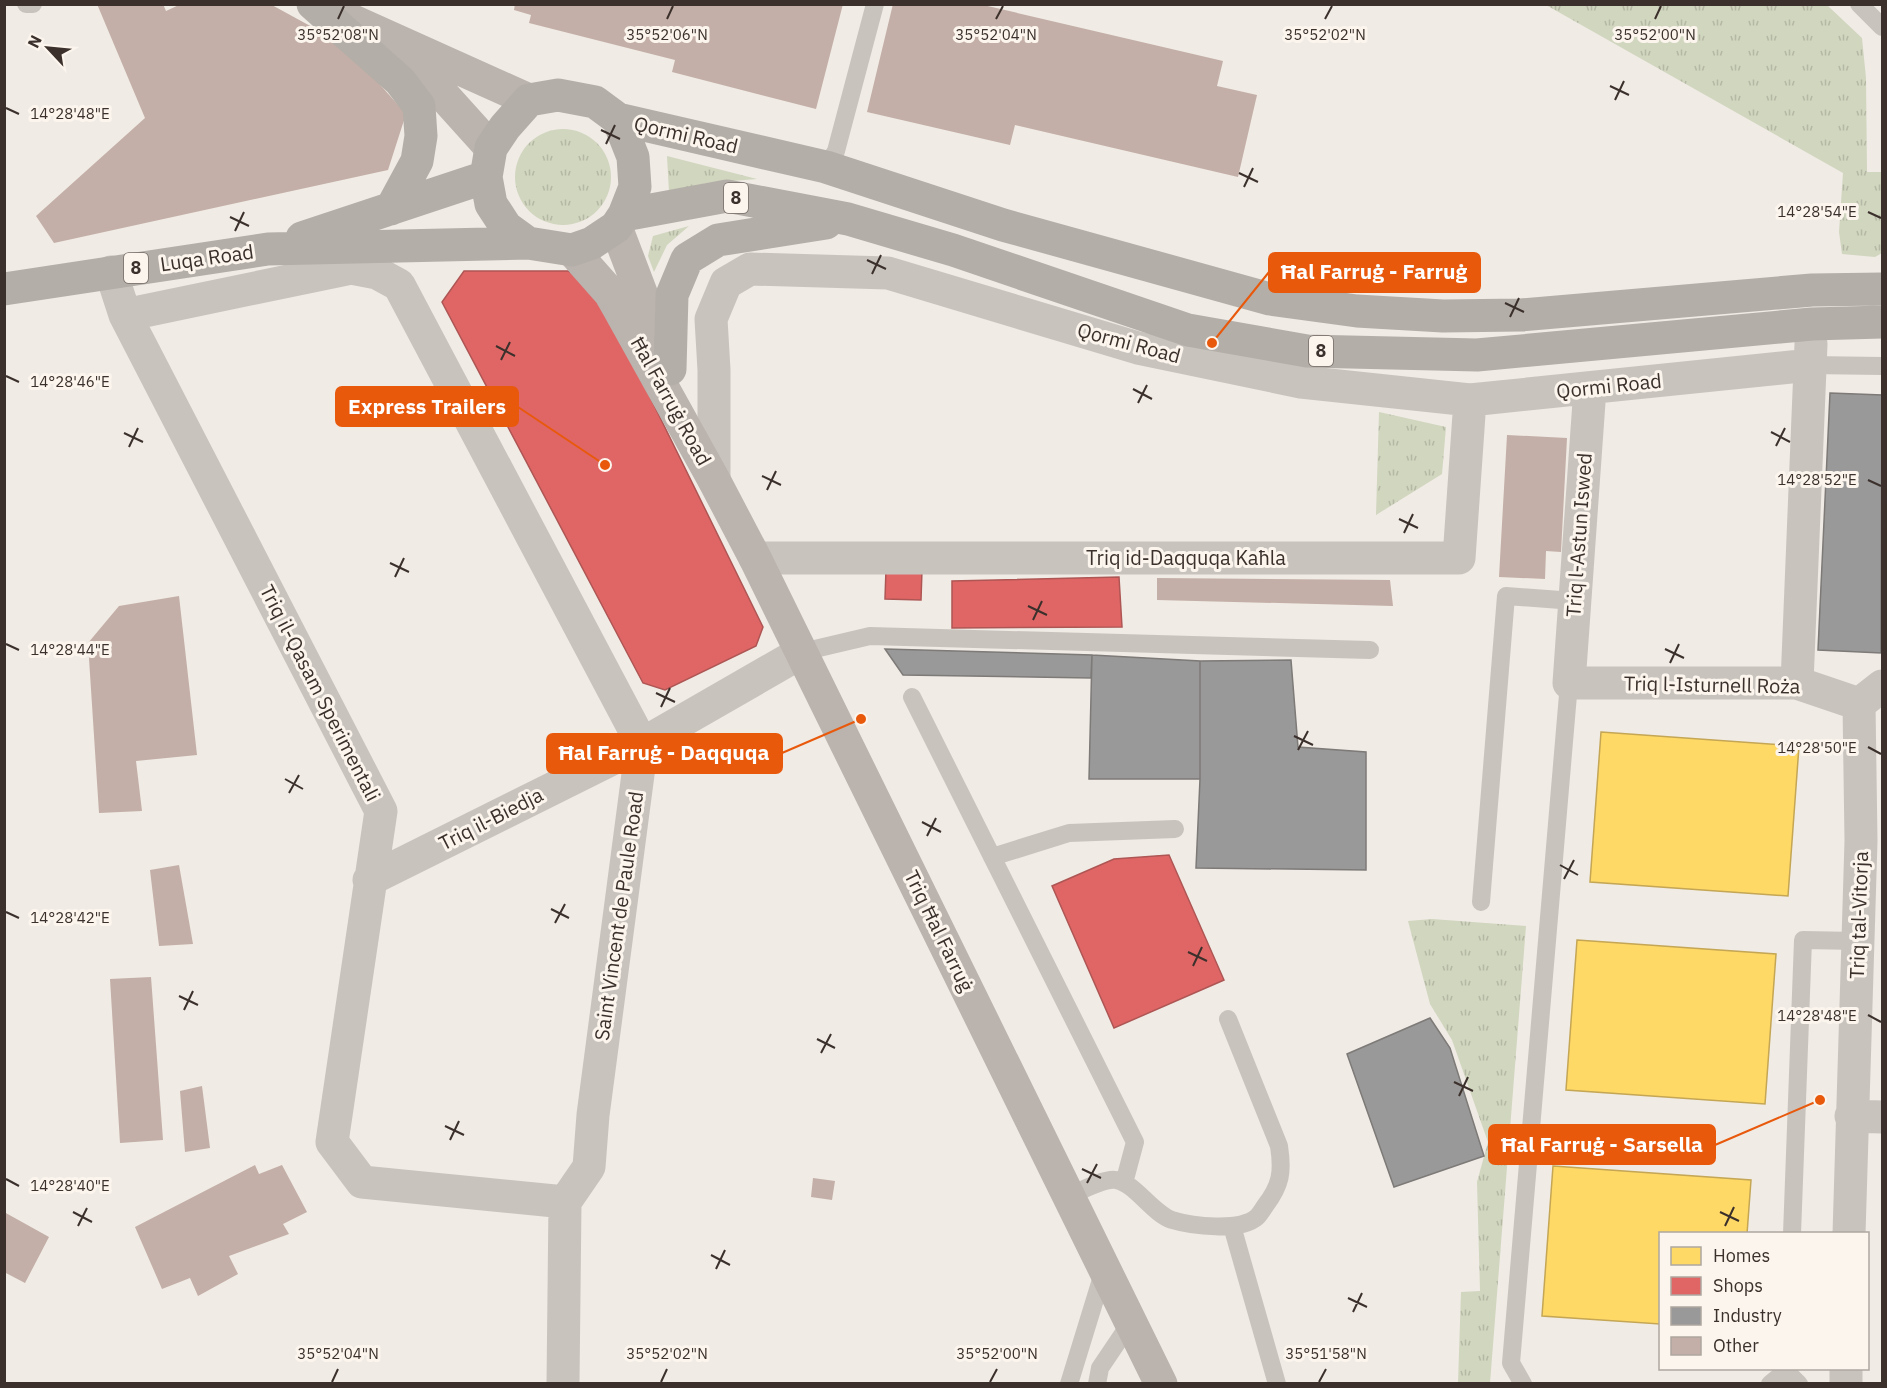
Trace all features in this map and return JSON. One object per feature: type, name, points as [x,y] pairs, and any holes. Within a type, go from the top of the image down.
[{"type":"highway","points":[[316,4],[400,81],[418,106],[421,136],[417,161],[391,209]]},
{"type":"highway","name":"8","points":[[529,100],[558,95],[595,102],[618,119]]},
{"type":"highway","points":[[488,163],[506,127],[529,100]]},
{"type":"highway","points":[[618,119],[633,157],[635,187],[620,221]]},
{"type":"highway","name":"Qormi Road","points":[[618,119],[826,167],[1003,225],[1270,299],[1357,311],[1443,316],[1521,315],[1812,290],[1882,289]]},
{"type":"highway","name":"Luqa Road","points":[[268,249],[391,209],[488,163]]},
{"type":"highway","name":"8","points":[[488,163],[491,204],[506,227],[528,243],[572,250],[592,243],[620,221]]},
{"type":"highway","name":"Qormi Road","points":[[620,221],[727,196],[848,219],[953,250],[1188,330],[1307,351],[1477,355],[1812,324],[1882,322]]},
{"type":"highway","points":[[670,369],[672,295],[687,259],[718,240],[848,219]]},
{"type":"highway","name":"Luqa Road","points":[[4,289],[268,249],[528,243]]},
{"type":"main road","points":[[316,4],[529,100]]},
{"type":"main road","points":[[375,32],[427,77],[488,163]]},
{"type":"main road","name":"Ħal Farruġ Road","points":[[620,221],[670,369],[714,480]]},
{"type":"main road","name":"Ħal Farruġ Road","points":[[572,250],[614,300],[714,480]]},
{"type":"main road","name":"Triq Ħal Farruġ","points":[[714,480],[802,652],[1161,1383]]},
{"type":"street","points":[[125,315],[351,268],[377,273],[399,285],[642,744]]},
{"type":"street","name":"Qormi Road","points":[[714,480],[714,370],[711,319],[726,283],[750,269],[888,273],[1138,348],[1301,382],[1470,400],[1810,364]]},
{"type":"street","name":"Triq il-Qasam Sperimentali","points":[[111,272],[125,315],[381,811],[332,1142],[362,1182],[565,1202]]},
{"type":"street","points":[[1797,683],[1812,324]]},
{"type":"street","name":"Triq l-Astun Iswed","points":[[1569,683],[1590,388]]},
{"type":"street","name":"Triq id-Daqquqa Kaħla","points":[[755,558],[1459,558],[1470,400]]},
{"type":"street","name":"Triq il-Biedja","points":[[369,880],[642,744],[802,652]]},
{"type":"street","name":"Triq l-Isturnell Roża","points":[[1569,683],[1797,683],[1871,695]]},
{"type":"street","name":"Triq tal-Vitorja","points":[[1849,1232],[1867,1116],[1858,941],[1872,840],[1871,695]]},
{"type":"street","name":"Saint Vincent de Paule Road","points":[[565,1202],[589,1167],[593,1115],[642,744]]},
{"type":"street","points":[[563,1383],[565,1202]]},
{"type":"lane","points":[[26,4],[33,4]]},
{"type":"lane","points":[[826,167],[836,151],[875,4]]},
{"type":"lane","points":[[1859,4],[1882,27]]},
{"type":"lane","name":"Qormi Road","points":[[1810,364],[1882,366]]},
{"type":"lane","points":[[1481,902],[1506,596],[1574,601]]},
{"type":"lane","points":[[802,652],[870,636],[1370,650]]},
{"type":"lane","points":[[1523,1383],[1511,1364],[1569,683]]},
{"type":"lane","points":[[912,697],[1135,1142],[1124,1183]]},
{"type":"lane","points":[[992,857],[1069,833],[1175,829]]},
{"type":"lane","points":[[1792,1232],[1803,940],[1858,941]]},
{"type":"lane","points":[[1069,1196],[1083,1189],[1114,1180],[1124,1183],[1171,1219],[1208,1226],[1232,1226],[1257,1218],[1276,1190],[1282,1166],[1279,1146],[1228,1019]]},
{"type":"lane","points":[[1232,1226],[1277,1383]]},
{"type":"lane","points":[[1069,1383],[1104,1268]]},
{"type":"lane","points":[[1097,1383],[1100,1368],[1131,1322]]},
{"type":"lane","points":[[1770,1383],[1790,1374]]},
{"type":"green space","points":[[1546,5],[1827,5],[1862,38],[1866,78],[1867,172],[1882,172],[1882,253],[1875,257],[1842,254],[1839,232],[1843,173]]},
{"type":"green space","points":[[563,129],[581,133],[597,143],[607,159],[611,177],[607,195],[597,211],[581,221],[563,225],[545,221],[529,211],[519,195],[515,177],[519,159],[529,143],[545,133]]},
{"type":"green space","points":[[667,156],[757,179],[707,183],[669,192]]},
{"type":"green space","points":[[689,226],[667,245],[654,272],[648,256],[653,236]]},
{"type":"green space","points":[[1379,412],[1446,427],[1442,474],[1376,515]]},
{"type":"green space","points":[[1432,919],[1526,926],[1490,1383],[1458,1383],[1461,1292],[1480,1291],[1477,1182],[1488,1142],[1452,1040],[1430,1004],[1408,921]]},
{"type":"building: Homes","points":[[1601,732],[1799,746],[1788,896],[1590,882]]},
{"type":"building: Homes","points":[[1577,940],[1776,954],[1765,1104],[1566,1090]]},
{"type":"building: Homes","points":[[1553,1166],[1751,1180],[1747,1232],[1659,1232],[1659,1324],[1542,1316]]},
{"type":"building: Shops","points":[[464,271],[568,271],[594,283],[763,627],[756,646],[665,690],[643,683],[442,302]]},
{"type":"building: Shops","points":[[886,569],[922,570],[921,600],[885,599]]},
{"type":"building: Shops","points":[[1119,577],[1122,627],[952,628],[952,581]]},
{"type":"building: Shops","points":[[1169,855],[1224,980],[1114,1028],[1052,886],[1114,859]]},
{"type":"building: Industry","points":[[1830,393],[1882,395],[1881,653],[1818,650]]},
{"type":"building: Industry","points":[[885,649],[1092,655],[1091,678],[903,675]]},
{"type":"building: Industry","points":[[1092,655],[1200,661],[1200,779],[1089,779]]},
{"type":"building: Industry","points":[[1291,660],[1298,747],[1366,752],[1366,870],[1196,868],[1200,779],[1200,661]]},
{"type":"building: Industry","points":[[1430,1018],[1450,1048],[1484,1156],[1394,1187],[1347,1054]]},
{"type":"building: Other","points":[[97,4],[163,4],[166,11],[181,4],[270,4],[345,45],[406,114],[388,170],[54,243],[36,216],[145,118]]},
{"type":"building: Other","points":[[515,4],[843,4],[816,109],[672,72],[675,60],[529,23],[531,15],[514,10]]},
{"type":"building: Other","points":[[893,4],[979,4],[1223,61],[1217,86],[1257,95],[1238,177],[1015,125],[1010,145],[867,112]]},
{"type":"building: Other","points":[[1507,435],[1567,438],[1561,552],[1546,551],[1545,579],[1499,577]]},
{"type":"building: Other","points":[[1157,578],[1390,580],[1393,606],[1157,600]]},
{"type":"building: Other","points":[[179,596],[197,755],[136,761],[142,811],[99,813],[88,643],[119,606]]},
{"type":"building: Other","points":[[179,865],[193,944],[159,946],[150,870]]},
{"type":"building: Other","points":[[151,977],[163,1140],[120,1143],[110,979]]},
{"type":"building: Other","points":[[202,1086],[210,1148],[185,1152],[180,1091]]},
{"type":"building: Other","points":[[255,1165],[259,1174],[282,1165],[307,1212],[283,1224],[289,1234],[229,1256],[238,1274],[198,1296],[190,1278],[162,1289],[135,1227]]},
{"type":"building: Other","points":[[813,1178],[835,1181],[832,1200],[811,1197]]},
{"type":"building: Other","points":[[4,1212],[49,1237],[25,1283],[4,1272]]},
{"type":"place","name":"Ħal Farruġ - Farruġ","points":[[1212,343]]},
{"type":"place","name":"Express Trailers","points":[[605,465]]},
{"type":"place","name":"Ħal Farruġ - Daqquqa","points":[[861,719]]},
{"type":"place","name":"Ħal Farruġ - Sarsella","points":[[1820,1100]]}]
